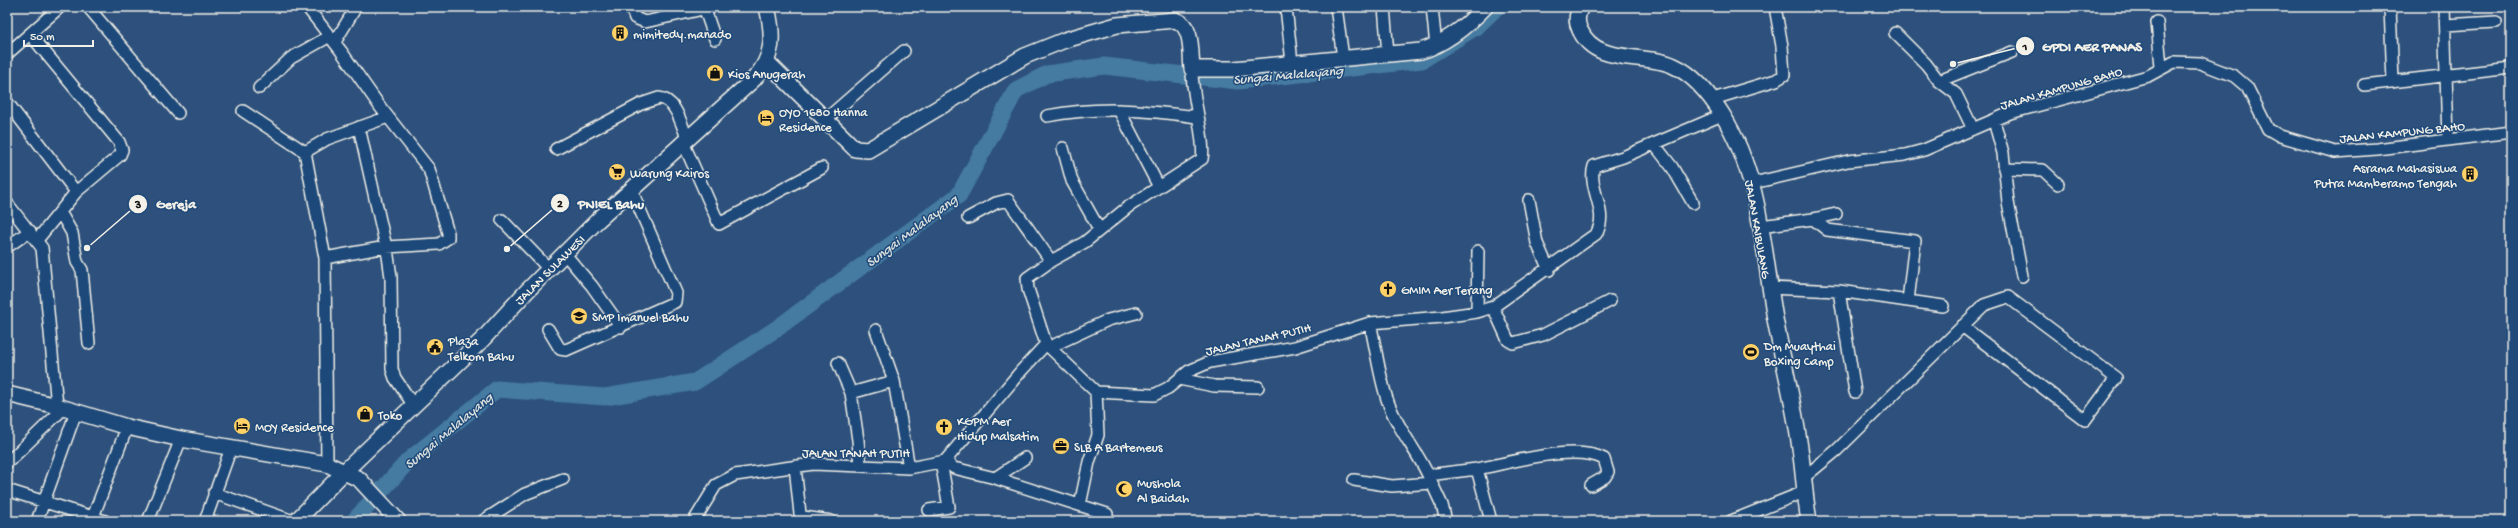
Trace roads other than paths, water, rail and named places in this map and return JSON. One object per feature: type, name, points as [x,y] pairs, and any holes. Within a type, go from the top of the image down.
[{"type":"street","points":[[7,54],[60,7]]},
{"type":"street","points":[[88,7],[178,113]]},
{"type":"street","points":[[307,7],[388,117],[429,169],[445,220],[448,238],[439,244],[386,247],[325,258]]},
{"type":"street","points":[[259,88],[291,58],[332,39],[356,7]]},
{"type":"street","points":[[631,7],[635,18],[645,22],[707,8],[716,39]]},
{"type":"street","name":"JALAN SULAWESI","points":[[294,521],[345,470],[483,339],[564,253],[631,189],[754,79],[767,62],[772,30],[768,7]]},
{"type":"street","points":[[1286,7],[1292,63]]},
{"type":"street","points":[[1336,7],[1343,58]]},
{"type":"street","points":[[1384,7],[1388,54]]},
{"type":"street","points":[[1432,7],[1436,46]]},
{"type":"street","points":[[1192,70],[1208,70],[1421,51],[1436,46],[1458,32],[1484,7]]},
{"type":"street","name":"JALAN KAIBULANG","points":[[1581,7],[1576,20],[1589,45],[1612,54],[1674,66],[1691,77],[1712,99],[1722,115],[1753,183],[1770,288],[1798,435],[1803,485],[1809,521]]},
{"type":"street","points":[[1712,99],[1776,80],[1784,75],[1783,52],[1775,7]]},
{"type":"street","points":[[2390,7],[2393,82]]},
{"type":"street","points":[[2444,7],[2448,140]]},
{"type":"street","points":[[767,62],[855,148],[868,150],[1025,56],[1065,40],[1117,25],[1175,20],[1182,23],[1189,36],[1192,90],[1203,143],[1202,159],[1128,207],[1099,229],[1085,242],[1051,261],[1027,278],[1026,282],[1048,346],[1096,392],[1098,435],[1089,462],[1080,506]]},
{"type":"street","points":[[2157,22],[2160,67]]},
{"type":"street","points":[[2445,25],[2496,22]]},
{"type":"street","points":[[1895,33],[1926,64],[1939,81],[1959,98],[1973,128]]},
{"type":"street","points":[[7,247],[34,235],[60,212],[76,192],[120,155],[122,150],[119,142],[30,34]]},
{"type":"street","points":[[826,119],[904,51]]},
{"type":"street","points":[[1939,81],[2012,52]]},
{"type":"street","name":"JALAN KAMPUNG BAHO","points":[[1753,183],[1848,162],[1904,155],[1924,150],[2010,113],[2148,76],[2160,67],[2174,62],[2200,63],[2234,76],[2247,87],[2268,130],[2280,136],[2335,152],[2494,136],[2511,132]]},
{"type":"street","points":[[2364,85],[2446,77],[2511,68]]},
{"type":"street","points":[[556,149],[641,104],[659,98],[670,103],[677,114],[685,140],[719,224],[822,168]]},
{"type":"street","points":[[7,102],[76,192]]},
{"type":"street","points":[[1048,116],[1119,110],[1197,117]]},
{"type":"street","points":[[1119,110],[1160,187]]},
{"type":"street","points":[[243,111],[305,152],[325,258],[327,464]]},
{"type":"street","points":[[1693,203],[1676,172],[1654,144],[1722,115]]},
{"type":"street","points":[[305,152],[327,138],[388,117]]},
{"type":"street","points":[[1994,121],[2004,169],[2008,202],[2022,276]]},
{"type":"street","points":[[359,127],[386,247],[391,277],[391,361],[395,378],[414,406]]},
{"type":"street","name":"JALAN TANAH PUTIH","points":[[1096,392],[1154,395],[1168,388],[1193,369],[1210,362],[1295,347],[1370,323],[1478,312],[1493,307],[1549,270],[1586,243],[1600,228],[1601,211],[1592,174],[1594,166],[1654,144]]},
{"type":"street","points":[[1063,148],[1072,182],[1099,229]]},
{"type":"street","points":[[2004,169],[2043,170],[2058,184]]},
{"type":"street","points":[[548,329],[560,349],[566,350],[675,302],[677,298],[631,189]]},
{"type":"street","points":[[968,218],[996,203],[1008,200],[1051,261]]},
{"type":"street","points":[[1529,200],[1536,244],[1549,270]]},
{"type":"street","points":[[7,203],[34,235],[42,248],[66,409],[44,503],[38,521]]},
{"type":"street","points":[[60,212],[72,233],[77,262],[82,270],[89,343]]},
{"type":"street","points":[[1760,226],[1813,219],[1836,214]]},
{"type":"street","points":[[1813,219],[1827,230],[1915,241],[1908,301]]},
{"type":"street","points":[[502,220],[549,269]]},
{"type":"street","points":[[1478,251],[1478,312]]},
{"type":"street","points":[[564,253],[592,286],[621,327]]},
{"type":"street","points":[[1770,288],[1839,291],[1943,306]]},
{"type":"street","points":[[1839,291],[1855,392]]},
{"type":"street","points":[[1731,521],[1803,485],[1837,450],[1962,326],[1984,305],[2008,297],[2116,378],[2085,420],[1962,326]]},
{"type":"street","points":[[1493,307],[1508,340],[1512,343],[1543,335],[1610,301]]},
{"type":"street","points":[[929,510],[949,507],[943,462],[1021,371],[1048,346],[1108,320],[1136,313]]},
{"type":"street","points":[[1370,323],[1387,399],[1406,440],[1421,459],[1442,505],[1446,521]]},
{"type":"street","points":[[876,330],[894,381],[909,468]]},
{"type":"street","points":[[838,363],[851,393],[860,466]]},
{"type":"street","points":[[1179,379],[1214,386],[1258,387]]},
{"type":"street","points":[[851,393],[894,381]]},
{"type":"street","points":[[7,394],[127,427],[181,439],[327,464],[345,470],[370,490],[394,517]]},
{"type":"street","points":[[7,462],[66,409]]},
{"type":"street","points":[[93,517],[127,427]]},
{"type":"street","points":[[148,521],[181,439]]},
{"type":"street","points":[[205,521],[230,448]]},
{"type":"street","points":[[1354,480],[1392,486],[1573,451],[1596,455],[1604,459],[1608,472],[1605,477],[1591,484]]},
{"type":"street","points":[[995,478],[1025,458]]},
{"type":"street","points":[[943,462],[954,468],[995,478],[1107,514]]},
{"type":"street","name":"JALAN TANAH PUTIH","points":[[694,521],[716,485],[735,476],[813,464],[909,468],[943,462]]},
{"type":"street","points":[[795,466],[800,514],[803,517],[830,521]]},
{"type":"street","points":[[1477,470],[1491,521]]},
{"type":"street","points":[[483,521],[526,494],[564,478]]},
{"type":"street","points":[[7,490],[44,503],[105,521]]},
{"type":"street","points":[[214,493],[294,521]]},
{"type":"street","points":[[1440,521],[1442,505]]},
{"type":"waterway","name":"Sungai Malalayang","points":[[354,521],[409,460],[497,389],[605,397],[695,382],[776,329],[959,195],[1016,90],[1047,74],[1104,66],[1238,81],[1422,60],[1477,26],[1497,7]]},
{"type":"place","name":"mimitedy.manado","points":[[620,33]]},
{"type":"place","name":"GPDI AER PANAS","points":[[1953,64]]},
{"type":"place","name":"Kios Anugerah","points":[[715,73]]},
{"type":"place","name":"OYO 1680 Hanna Residence","points":[[766,118]]},
{"type":"place","name":"Warung Kairos","points":[[617,172]]},
{"type":"place","name":"Asrama Mahasiswa Putra Mamberamo Tengah","points":[[2470,174]]},
{"type":"place","name":"Gereja","points":[[87,248]]},
{"type":"place","name":"PNIEL Bahu","points":[[507,249]]},
{"type":"place","name":"GMIM Aer Terang","points":[[1388,289]]},
{"type":"place","name":"SMP Imanuel Bahu","points":[[579,316]]},
{"type":"place","name":"Plaza Telkom Bahu","points":[[435,347]]},
{"type":"place","name":"Dm Muaythai Boxing Camp","points":[[1751,352]]},
{"type":"place","name":"Toko","points":[[365,414]]},
{"type":"place","name":"MOY Residence","points":[[242,426]]},
{"type":"place","name":"KGPM Aer Hidup Malsatim","points":[[944,427]]},
{"type":"place","name":"SLB A Bartemeus","points":[[1061,446]]},
{"type":"place","name":"Mushola Al Baidah","points":[[1124,489]]}]
